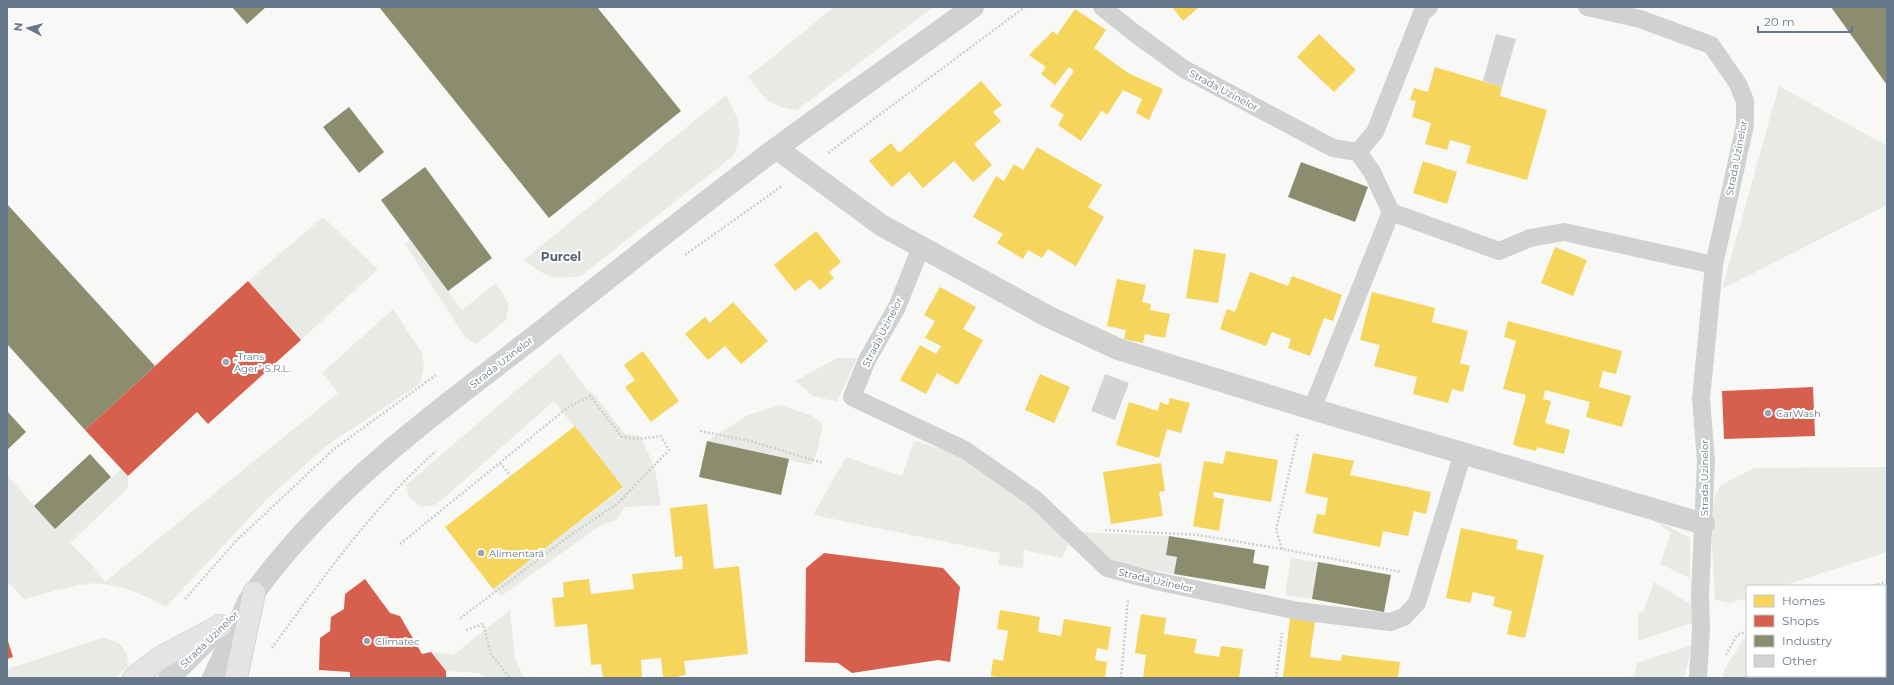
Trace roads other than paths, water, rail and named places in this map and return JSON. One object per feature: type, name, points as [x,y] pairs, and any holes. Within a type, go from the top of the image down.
[{"type":"main road","points":[[236,678],[251,597]]},
{"type":"main road","points":[[134,678],[160,658],[220,626]]},
{"type":"street","name":"Strada Uzinelor","points":[[169,678],[251,597],[276,565],[311,525],[364,471],[444,406],[776,148],[974,7]]},
{"type":"street","name":"Strada Uzinelor","points":[[776,148],[882,225],[1049,317],[1118,349],[1308,407],[1704,524]]},
{"type":"street","name":"Strada Uzinelor","points":[[213,678],[251,597]]},
{"type":"lane","name":"Strada Uzinelor","points":[[1102,7],[1133,32],[1184,69],[1334,148],[1358,152]]},
{"type":"lane","points":[[1429,7],[1422,13],[1375,132],[1358,152],[1372,172],[1391,212],[1500,251],[1530,238],[1564,232],[1714,265]]},
{"type":"lane","name":"Strada Uzinelor","points":[[1587,7],[1640,19],[1711,45],[1738,84],[1745,101],[1745,125],[1714,265],[1701,399],[1706,461],[1698,678]]},
{"type":"lane","points":[[1308,407],[1391,212]]},
{"type":"lane","name":"Strada Uzinelor","points":[[921,247],[897,307],[867,360],[852,397],[965,450],[1035,499],[1108,568],[1131,575],[1285,608],[1390,622],[1404,617],[1418,603],[1463,453]]},
{"type":"place","name":"„Trans Ager” S.R.L.","points":[[226,362]]},
{"type":"place","name":"CarWash","points":[[1768,413]]},
{"type":"place","name":"Alimentară","points":[[481,553]]},
{"type":"place","name":"Climatec","points":[[367,641]]},
{"type":"district","name":"Purcel","points":[[561,257]]}]
